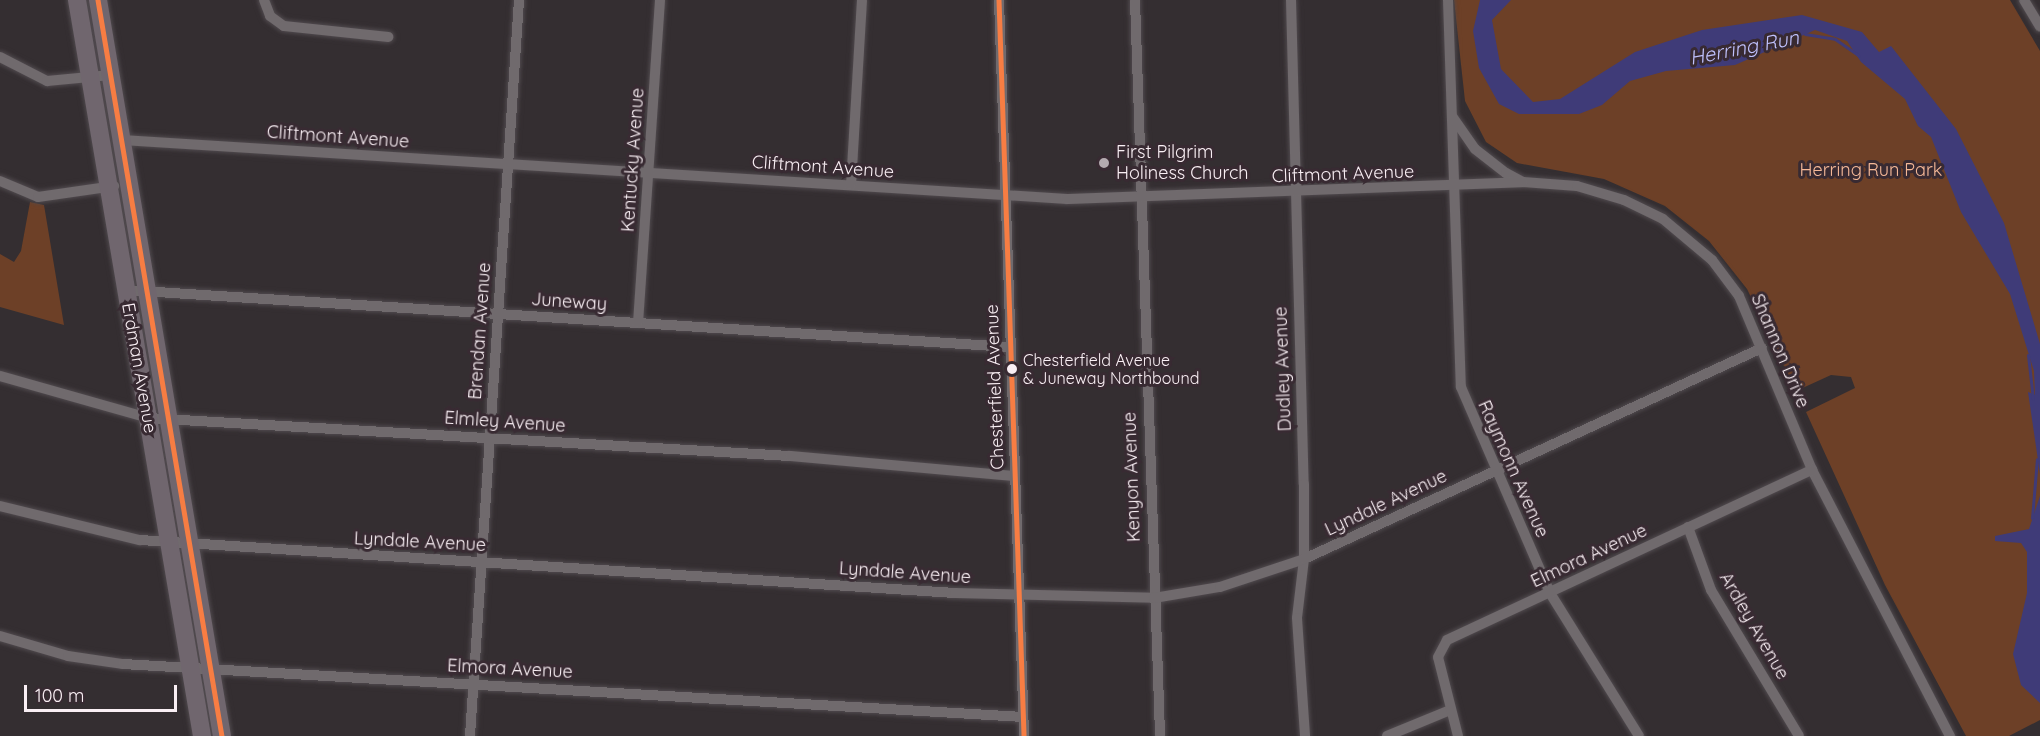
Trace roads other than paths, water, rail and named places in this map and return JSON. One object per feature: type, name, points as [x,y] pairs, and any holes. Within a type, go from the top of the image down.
[{"type":"main road","name":"Erdman Avenue","points":[[77,0],[148,418],[166,541],[202,736]]},
{"type":"main road","name":"Erdman Avenue","points":[[98,0],[222,736]]},
{"type":"street","points":[[264,0],[270,16],[284,26],[388,37]]},
{"type":"street","name":"Brendan Avenue","points":[[470,736],[519,0]]},
{"type":"street","name":"Kentucky Avenue","points":[[638,323],[660,0]]},
{"type":"street","points":[[851,185],[862,0]]},
{"type":"street","name":"Chesterfield Avenue","points":[[999,0],[1024,736]]},
{"type":"street","name":"Kenyon Avenue","points":[[1135,0],[1160,736]]},
{"type":"street","name":"Dudley Avenue","points":[[1290,0],[1304,560],[1297,618],[1305,736]]},
{"type":"street","points":[[1448,0],[1452,187]]},
{"type":"street","points":[[2024,0],[2036,10],[2040,27]]},
{"type":"street","points":[[0,57],[47,81],[111,75]]},
{"type":"street","name":"Shannon Drive","points":[[1452,116],[1480,154],[1523,182],[1595,190],[1663,219],[1712,260],[1731,284],[1761,348],[1812,470],[1950,736]]},
{"type":"street","name":"Cliftmont Avenue","points":[[122,140],[1006,195],[1141,198],[1452,187],[1523,182]]},
{"type":"street","points":[[0,181],[38,197],[129,183]]},
{"type":"street","name":"Raymonn Avenue","points":[[1452,187],[1461,387],[1493,471],[1550,593],[1639,736]]},
{"type":"street","name":"Juneway","points":[[126,290],[1010,347]]},
{"type":"street","name":"Lyndale Avenue","points":[[0,506],[105,536],[189,543],[1018,596],[1154,598],[1220,587],[1304,560],[1761,348]]},
{"type":"street","name":"Elmley Avenue","points":[[0,376],[148,418],[489,437],[1014,476]]},
{"type":"street","name":"Elmora Avenue","points":[[1448,711],[1441,646],[1812,470]]},
{"type":"street","name":"Ardley Avenue","points":[[1688,527],[1711,590],[1799,736]]},
{"type":"street","name":"Elmora Avenue","points":[[0,636],[91,661],[190,665],[1022,717]]},
{"type":"street","points":[[1387,736],[1448,711],[1458,736]]},
{"type":"water","name":"Herring Run","points":[[1480,0],[1511,0],[1492,20],[1501,69],[1533,102],[1560,99],[1635,52],[1702,30],[1802,15],[1862,32],[1879,52],[1891,46],[1956,129],[2004,223],[2040,344],[2040,474],[2028,392],[2035,395],[2034,371],[2010,294],[1961,212],[1931,137],[1918,126],[1905,99],[1861,62],[1847,41],[1815,30],[1735,65],[1666,71],[1630,81],[1602,105],[1579,114],[1519,114],[1499,104],[1479,68],[1473,31]]},
{"type":"water","points":[[2040,496],[2040,703],[2021,685],[2013,654],[2027,593],[2027,552],[2021,543],[1995,541],[1995,536],[2029,529]]},
{"type":"waterway","name":"Herring Run","points":[[1805,34],[1835,39],[1859,56]]},
{"type":"waterway","name":"Herring Run","points":[[2028,355],[2033,399]]},
{"type":"waterway","name":"Herring Run","points":[[2032,518],[2037,459]]},
{"type":"place","name":"First Pilgrim Holiness Church","points":[[1104,163]]},
{"type":"place","name":"Chesterfield Avenue & Juneway Northbound","points":[[1012,369]]},
{"type":"park label","name":"Herring Run Park","points":[[1871,170]]}]
